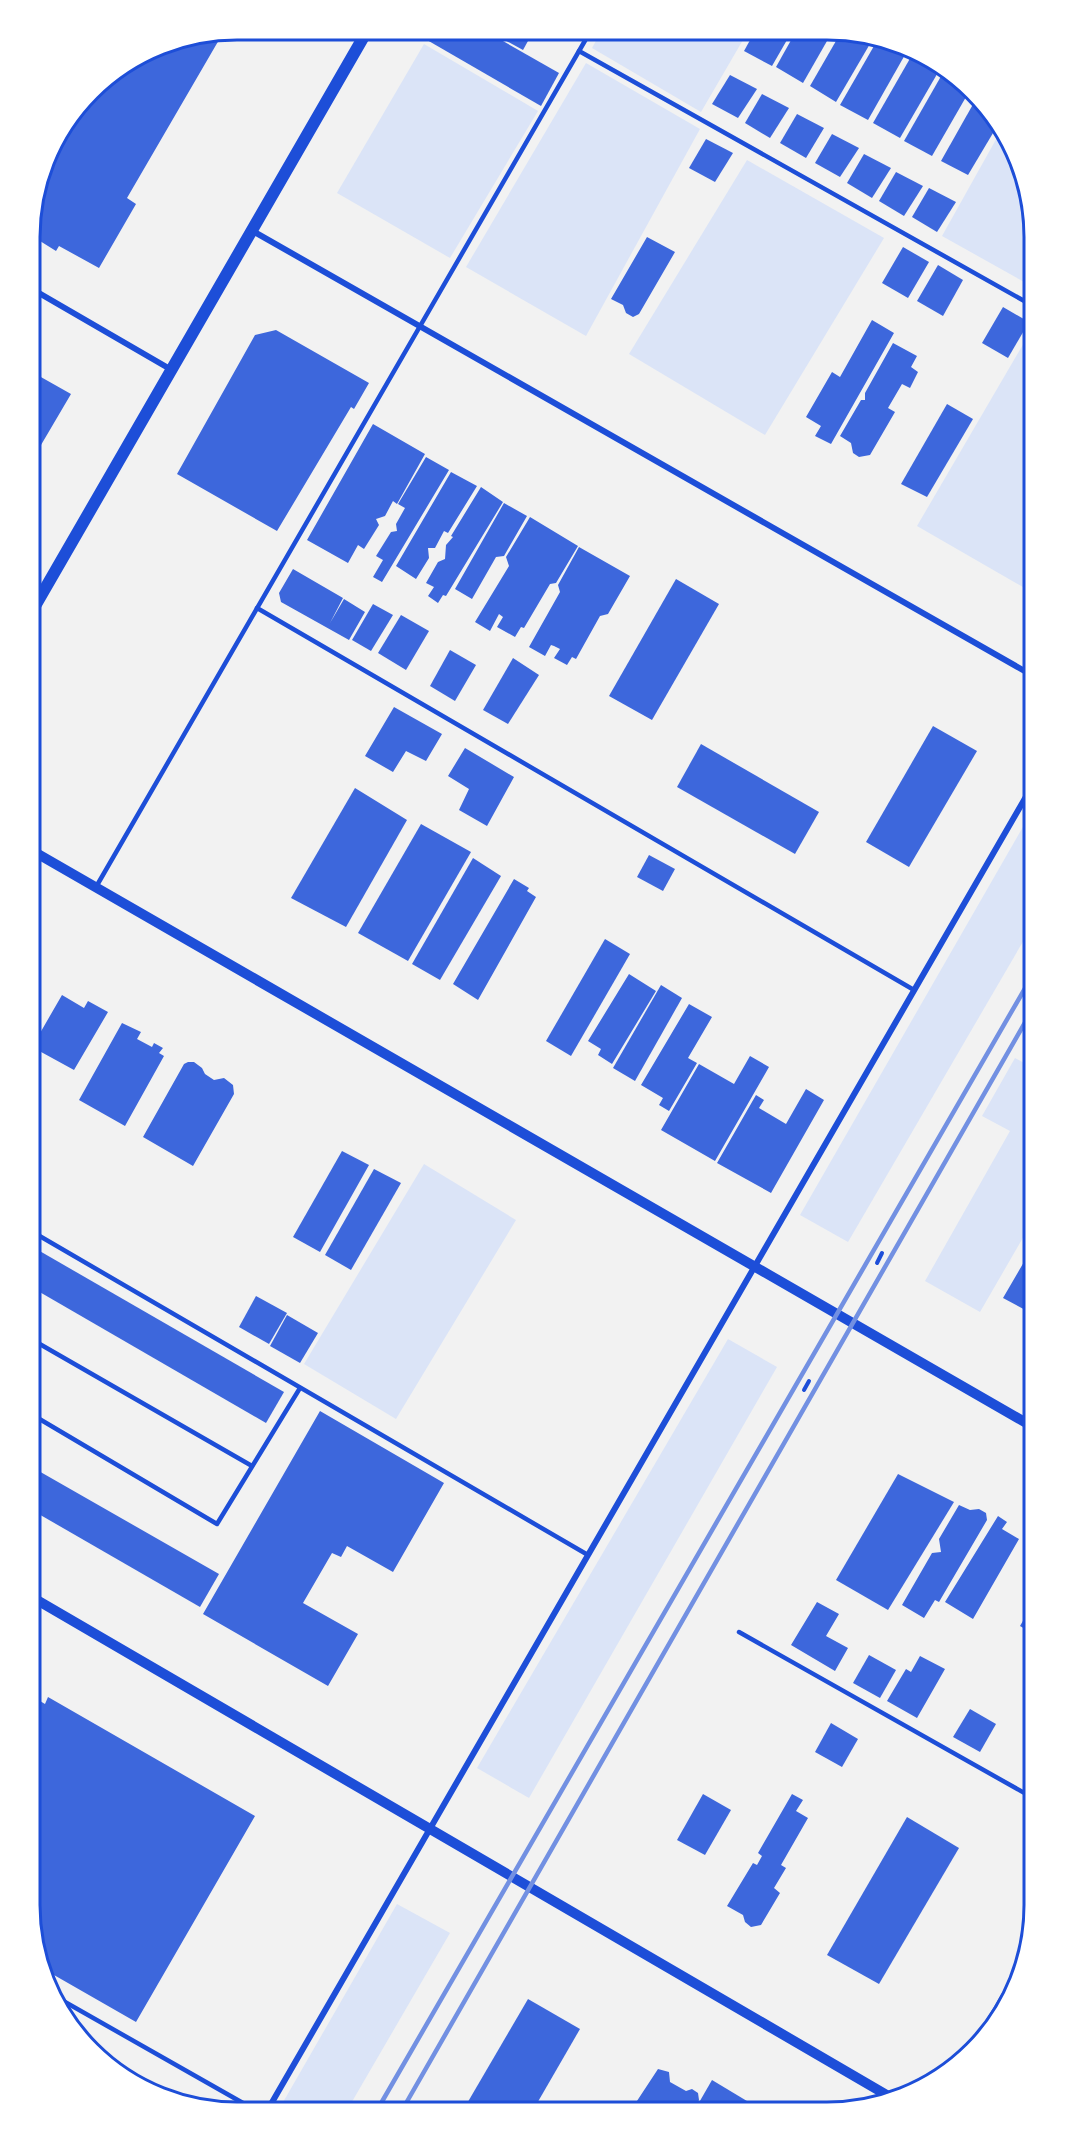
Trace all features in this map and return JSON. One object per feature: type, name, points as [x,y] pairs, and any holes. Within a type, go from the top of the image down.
[{"type":"main road","points":[[41,596],[362,40]]},
{"type":"street","points":[[251,230],[1024,671]]},
{"type":"street","points":[[41,294],[170,369]]},
{"type":"street","points":[[272,2102],[1024,800]]},
{"type":"street","points":[[41,855],[1024,1422]]},
{"type":"street","points":[[40,1602],[885,2094]]},
{"type":"lane","points":[[96,887],[585,40]]},
{"type":"lane","points":[[579,51],[1024,301]]},
{"type":"lane","points":[[257,608],[914,990]]},
{"type":"lane","points":[[40,1236],[588,1555]]},
{"type":"lane","points":[[40,1344],[252,1466]]},
{"type":"lane","points":[[40,1420],[217,1524],[300,1388]]},
{"type":"lane","points":[[739,1632],[1024,1793]]},
{"type":"lane","points":[[67,2003],[241,2102]]},
{"type":"path","points":[[877,1263],[882,1253]]},
{"type":"path","points":[[804,1390],[808,1381]]},
{"type":"shaded area","points":[[596,40],[743,40],[701,112],[592,48]]},
{"type":"shaded area","points":[[424,44],[538,111],[450,258],[337,193]]},
{"type":"shaded area","points":[[586,63],[700,129],[586,336],[466,267]]},
{"type":"shaded area","points":[[997,138],[1014,174],[1021,199],[1024,224],[1024,282],[942,236]]},
{"type":"shaded area","points":[[747,160],[884,238],[765,435],[629,354]]},
{"type":"shaded area","points":[[1024,343],[1024,588],[917,526]]},
{"type":"shaded area","points":[[1024,825],[1024,940],[848,1242],[800,1215]]},
{"type":"shaded area","points":[[1015,1058],[1024,1063],[1024,1236],[980,1312],[925,1281],[1010,1131],[982,1116]]},
{"type":"shaded area","points":[[424,1164],[516,1220],[396,1419],[304,1364]]},
{"type":"shaded area","points":[[728,1339],[777,1367],[529,1798],[477,1768]]},
{"type":"shaded area","points":[[397,1904],[450,1933],[352,2102],[283,2102]]},
{"type":"building","points":[[427,40],[501,40],[559,73],[541,106]]},
{"type":"building","points":[[505,40],[529,40],[523,50]]},
{"type":"building","points":[[750,40],[787,40],[772,66],[744,51]]},
{"type":"building","points":[[791,40],[828,40],[803,83],[776,67]]},
{"type":"building","points":[[836,41],[869,45],[836,102],[810,86]]},
{"type":"building","points":[[218,42],[127,198],[136,204],[99,268],[59,246],[56,251],[41,242],[42,212],[55,162],[81,117],[108,89],[139,67],[186,47]]},
{"type":"building","points":[[874,46],[904,56],[868,120],[840,105]]},
{"type":"building","points":[[910,59],[937,74],[900,138],[873,123]]},
{"type":"building","points":[[730,75],[757,89],[738,118],[712,104]]},
{"type":"building","points":[[941,77],[966,98],[932,156],[904,141]]},
{"type":"building","points":[[762,94],[789,108],[770,138],[745,123]]},
{"type":"building","points":[[973,105],[993,132],[968,175],[941,161]]},
{"type":"building","points":[[797,114],[824,128],[806,158],[780,143]]},
{"type":"building","points":[[832,134],[859,148],[840,177],[815,163]]},
{"type":"building","points":[[706,139],[733,153],[715,182],[689,168]]},
{"type":"building","points":[[864,154],[891,168],[872,198],[847,183]]},
{"type":"building","points":[[896,172],[923,186],[904,216],[879,201]]},
{"type":"building","points":[[929,188],[956,202],[937,232],[912,217]]},
{"type":"building","points":[[647,237],[675,252],[639,314],[633,317],[626,313],[623,305],[611,299]]},
{"type":"building","points":[[903,247],[929,262],[908,298],[882,283]]},
{"type":"building","points":[[938,265],[963,280],[943,316],[917,301]]},
{"type":"building","points":[[1003,307],[1024,319],[1024,331],[1008,358],[982,343]]},
{"type":"building","points":[[872,320],[894,333],[831,444],[815,436],[821,426],[806,417],[832,372],[840,377]]},
{"type":"building","points":[[276,330],[369,383],[354,409],[351,407],[277,531],[177,474],[255,335]]},
{"type":"building","points":[[893,343],[917,356],[911,367],[918,372],[910,388],[902,384],[888,408],[895,412],[870,455],[859,457],[853,453],[851,443],[840,436],[861,400],[865,400],[865,393]]},
{"type":"building","points":[[41,377],[71,394],[41,445]]},
{"type":"building","points":[[947,404],[973,419],[927,497],[901,484]]},
{"type":"building","points":[[373,424],[425,454],[397,504],[393,501],[385,516],[376,519],[379,525],[364,549],[358,545],[348,563],[307,540]]},
{"type":"building","points":[[426,457],[449,470],[382,582],[373,577],[383,560],[376,556],[391,532],[397,531],[396,524],[405,508],[398,504]]},
{"type":"building","points":[[451,472],[477,486],[448,533],[444,531],[435,548],[428,548],[429,558],[416,579],[396,566]]},
{"type":"building","points":[[481,487],[503,502],[446,596],[443,595],[438,603],[428,596],[434,587],[426,583],[438,562],[445,559],[446,545],[453,537],[451,536]]},
{"type":"building","points":[[504,503],[527,516],[504,556],[496,557],[472,599],[455,589]]},
{"type":"building","points":[[530,517],[578,546],[556,583],[550,584],[524,628],[521,627],[515,637],[497,627],[503,617],[499,614],[490,631],[475,622],[509,566],[506,557]]},
{"type":"building","points":[[579,547],[630,576],[608,614],[600,616],[576,659],[572,657],[567,665],[554,658],[560,649],[554,646],[551,645],[545,656],[529,647],[560,592],[558,585]]},
{"type":"building","points":[[293,569],[343,598],[330,623],[344,599],[365,612],[349,640],[281,602],[279,593]]},
{"type":"building","points":[[676,579],[719,604],[652,720],[609,696]]},
{"type":"building","points":[[373,604],[393,615],[371,651],[352,640]]},
{"type":"building","points":[[401,615],[429,631],[406,670],[378,653]]},
{"type":"building","points":[[450,650],[476,665],[455,701],[430,686]]},
{"type":"building","points":[[513,658],[539,675],[508,724],[483,710]]},
{"type":"building","points":[[394,707],[442,734],[426,761],[406,751],[393,772],[365,756]]},
{"type":"building","points":[[933,726],[977,751],[909,867],[866,842]]},
{"type":"building","points":[[701,744],[819,812],[795,854],[677,787]]},
{"type":"building","points":[[465,748],[514,777],[487,826],[459,810],[469,789],[448,776]]},
{"type":"building","points":[[355,788],[407,820],[346,927],[291,898]]},
{"type":"building","points":[[421,824],[471,852],[408,961],[358,933]]},
{"type":"building","points":[[649,855],[675,869],[663,891],[637,877]]},
{"type":"building","points":[[473,858],[501,876],[440,980],[412,964]]},
{"type":"building","points":[[514,879],[529,888],[527,891],[536,897],[478,1000],[453,984]]},
{"type":"building","points":[[605,939],[630,954],[571,1056],[546,1041]]},
{"type":"building","points":[[629,974],[656,991],[612,1064],[598,1055],[601,1049],[588,1041]]},
{"type":"building","points":[[661,985],[682,998],[635,1081],[613,1068]]},
{"type":"building","points":[[62,995],[84,1008],[88,1001],[108,1012],[74,1070],[41,1052],[41,1032]]},
{"type":"building","points":[[689,1004],[712,1017],[688,1058],[697,1063],[669,1111],[659,1105],[663,1098],[641,1085]]},
{"type":"building","points":[[122,1023],[141,1032],[137,1039],[152,1047],[154,1043],[163,1048],[159,1053],[164,1056],[125,1126],[79,1100]]},
{"type":"building","points":[[750,1056],[769,1067],[715,1161],[661,1130],[699,1064],[734,1084]]},
{"type":"building","points":[[194,1062],[214,1080],[224,1078],[233,1085],[234,1094],[193,1166],[143,1137],[184,1064]]},
{"type":"building","points":[[806,1089],[824,1100],[771,1193],[717,1163],[756,1095],[764,1100],[759,1108],[786,1124]]},
{"type":"building","points":[[342,1151],[369,1165],[320,1252],[293,1237]]},
{"type":"building","points":[[374,1169],[401,1183],[351,1270],[325,1255]]},
{"type":"building","points":[[40,1251],[284,1392],[266,1423],[40,1292]]},
{"type":"building","points":[[1024,1262],[1024,1309],[1003,1298]]},
{"type":"building","points":[[256,1296],[287,1313],[269,1344],[239,1327]]},
{"type":"building","points":[[287,1315],[318,1333],[300,1363],[270,1346]]},
{"type":"building","points":[[320,1411],[444,1483],[393,1572],[347,1546],[341,1557],[332,1553],[303,1603],[358,1634],[328,1686],[203,1614]]},
{"type":"building","points":[[40,1472],[219,1574],[200,1607],[40,1515]]},
{"type":"building","points":[[898,1474],[954,1502],[888,1610],[836,1580]]},
{"type":"building","points":[[959,1505],[970,1510],[979,1509],[986,1513],[987,1520],[939,1602],[935,1600],[924,1618],[902,1605],[932,1553],[941,1552],[939,1539]]},
{"type":"building","points":[[998,1516],[1007,1522],[1002,1529],[1019,1539],[973,1619],[945,1602]]},
{"type":"building","points":[[817,1602],[839,1614],[826,1636],[848,1648],[835,1671],[791,1645]]},
{"type":"building","points":[[869,1655],[896,1670],[880,1698],[853,1683]]},
{"type":"building","points":[[920,1656],[945,1669],[917,1718],[887,1701],[906,1669],[911,1672]]},
{"type":"building","points":[[48,1697],[255,1816],[136,2022],[53,1975],[44,1944],[40,1906],[40,1701],[45,1704]]},
{"type":"building","points":[[970,1709],[996,1724],[980,1752],[953,1737]]},
{"type":"building","points":[[831,1723],[858,1739],[842,1767],[815,1752]]},
{"type":"building","points":[[703,1794],[731,1810],[705,1855],[677,1840]]},
{"type":"building","points":[[792,1794],[803,1800],[796,1811],[808,1818],[781,1865],[786,1868],[774,1888],[780,1893],[761,1925],[751,1927],[745,1922],[743,1915],[727,1906],[753,1863],[757,1865],[762,1856],[758,1853]]},
{"type":"building","points":[[907,1817],[959,1848],[879,1984],[827,1955]]},
{"type":"building","points":[[1011,1977],[998,2004],[980,2031]]},
{"type":"building","points":[[528,1999],[580,2029],[538,2102],[468,2102]]},
{"type":"building","points":[[658,2069],[669,2072],[670,2082],[686,2091],[692,2089],[698,2093],[699,2100],[698,2102],[636,2102]]},
{"type":"building","points":[[712,2080],[749,2102],[699,2102]]},
{"type":"railway","points":[[382,2102],[1024,990]]},
{"type":"railway","points":[[407,2102],[1024,1024]]}]
